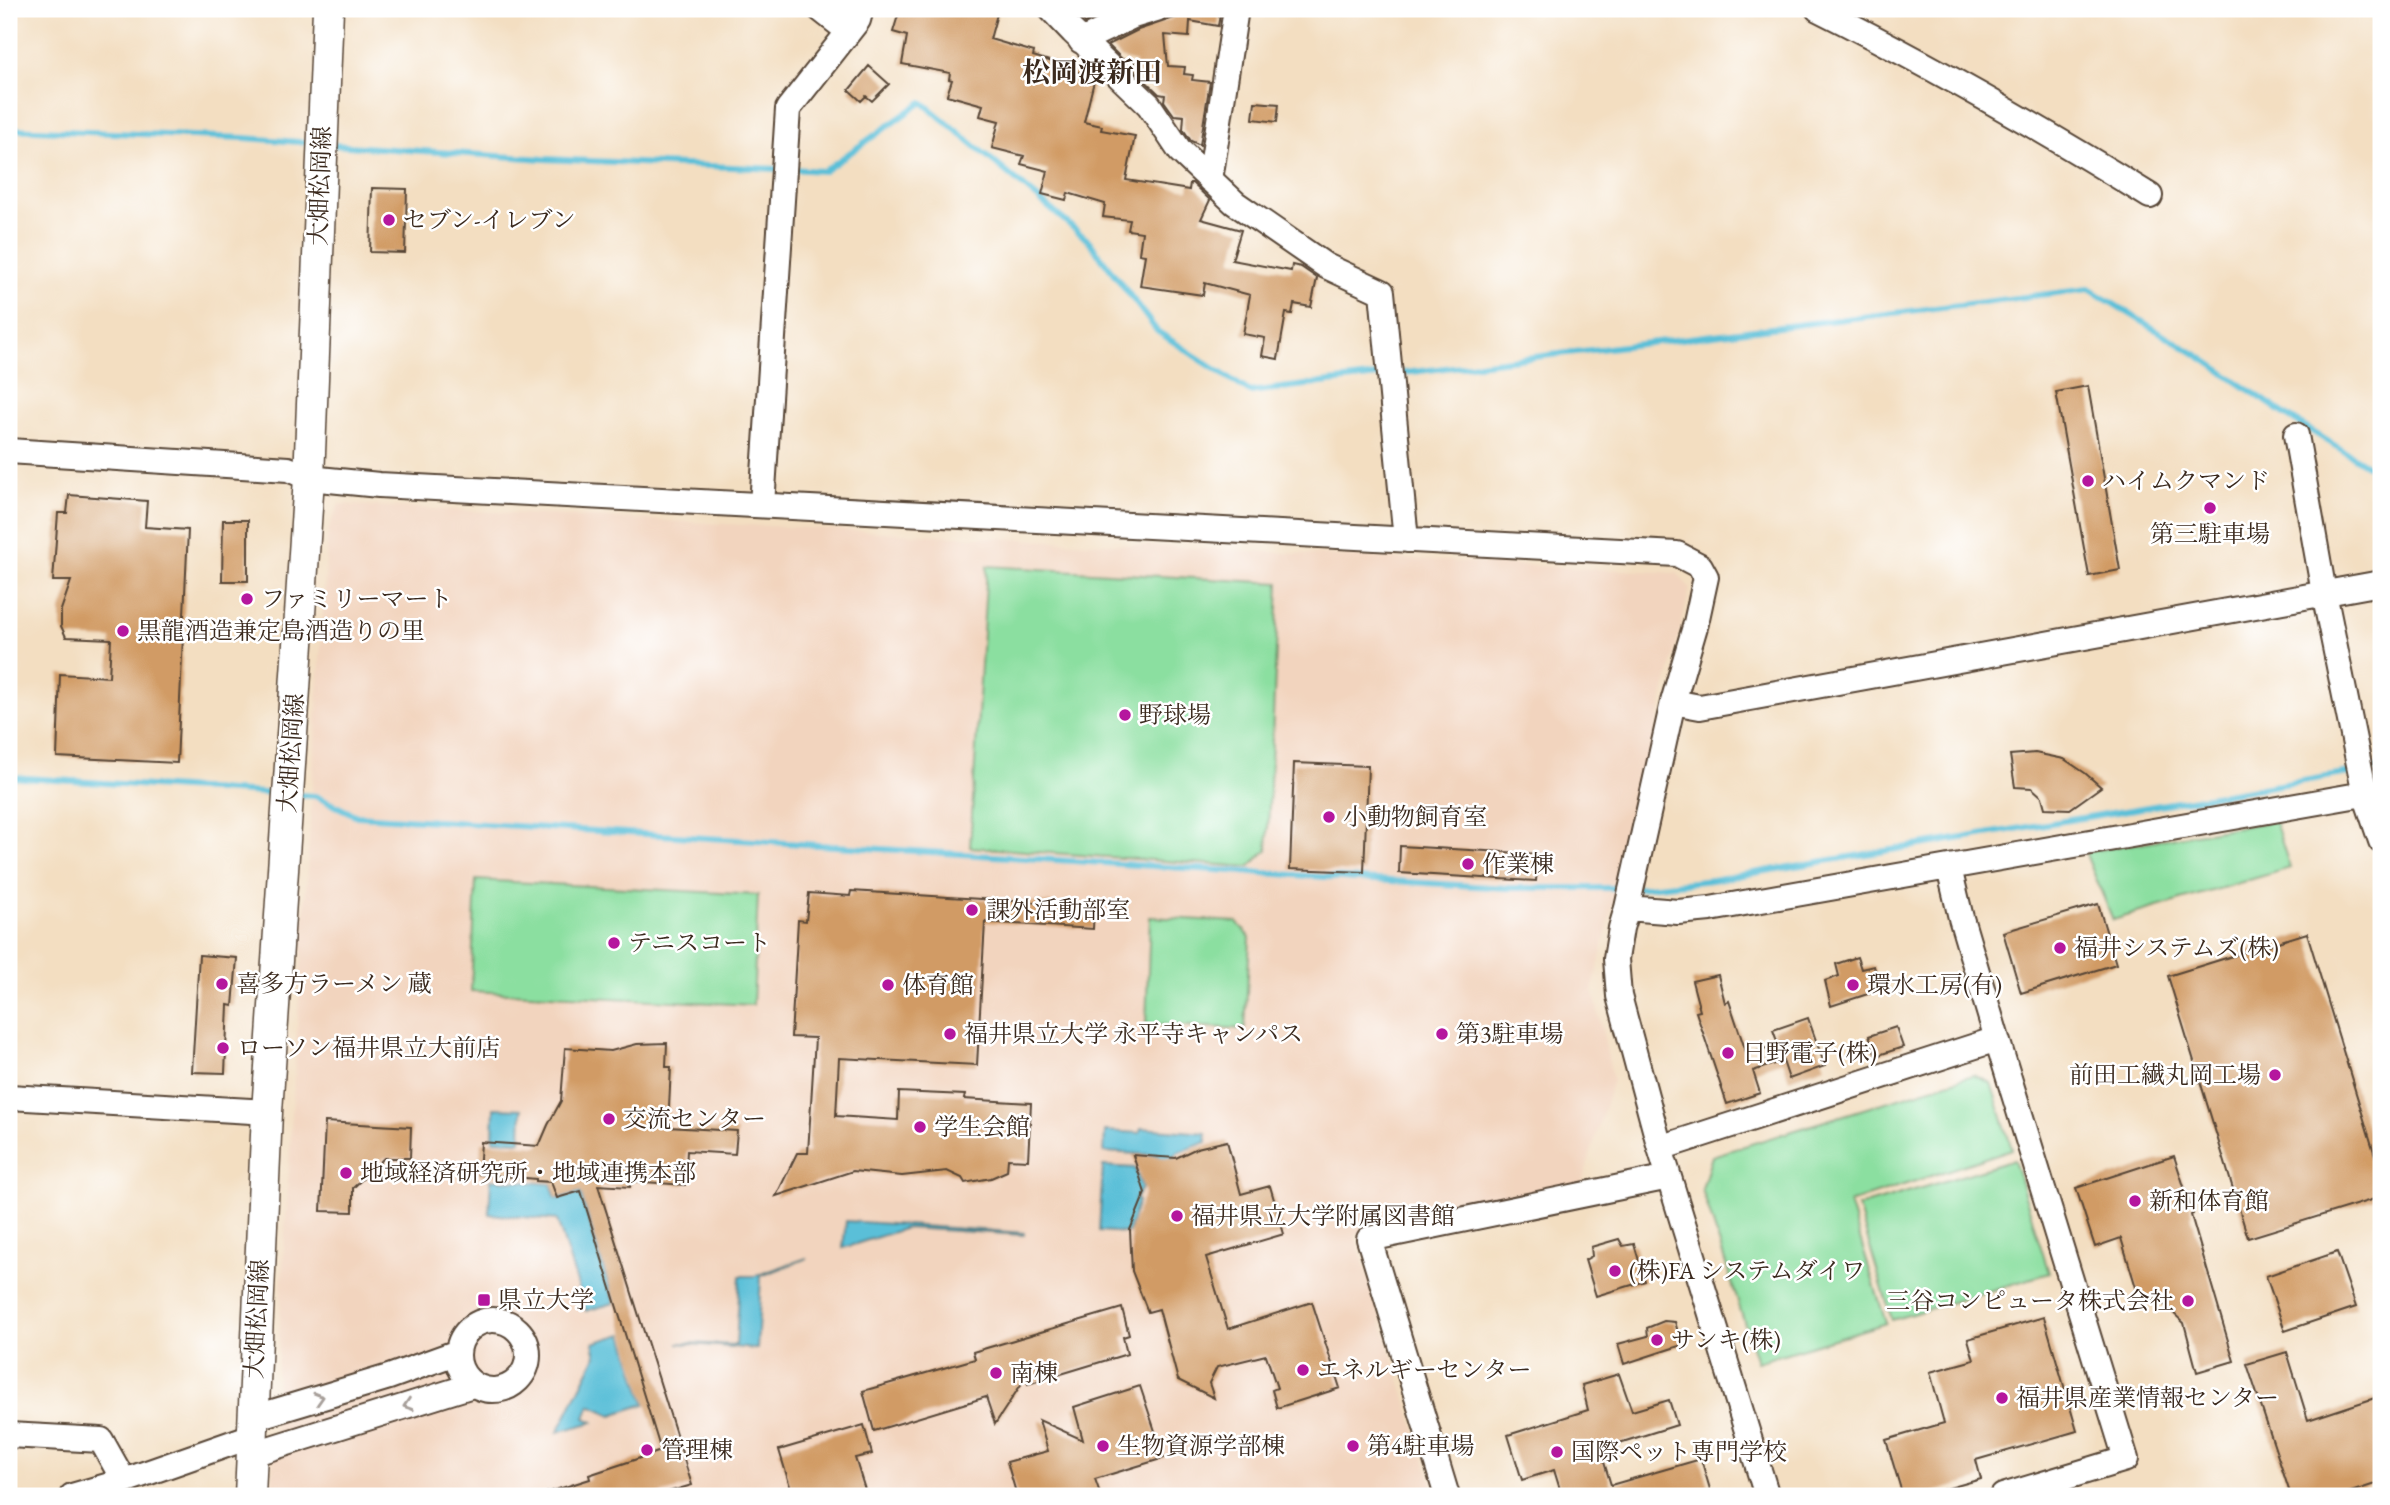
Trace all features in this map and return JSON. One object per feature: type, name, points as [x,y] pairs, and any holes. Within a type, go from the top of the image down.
[{"type":"main road","name":"大畑松岡線","points":[[250,1496],[267,1112],[309,478],[328,9]]},
{"type":"street","points":[[820,9],[848,31]]},
{"type":"street","points":[[762,505],[788,110],[858,20],[861,9]]},
{"type":"street","points":[[1051,9],[1149,105],[1180,152],[1235,203],[1326,265],[1382,292],[1406,540]]},
{"type":"street","points":[[1081,41],[1133,16],[1156,9]]},
{"type":"street","points":[[1210,180],[1236,9]]},
{"type":"street","points":[[1818,9],[1895,47],[2043,130],[2150,196]]},
{"type":"street","points":[[2296,435],[2324,593],[2373,793],[2381,841]]},
{"type":"street","points":[[9,451],[288,469],[309,478],[379,485],[1677,554],[1700,566],[1706,577],[1704,593],[1673,702],[1616,959],[1619,996],[1660,1148],[1767,1496]]},
{"type":"street","points":[[1673,702],[1700,707],[2381,583]]},
{"type":"street","points":[[1627,908],[1678,912],[1710,909],[2373,793]]},
{"type":"street","points":[[1949,868],[1997,1039],[2126,1459],[2003,1496]]},
{"type":"street","points":[[1660,1148],[1997,1039]]},
{"type":"street","points":[[9,1097],[267,1112]]},
{"type":"street","points":[[1447,1496],[1369,1239],[1669,1177]]},
{"type":"street","points":[[494,1320],[509,1323],[523,1335],[528,1347],[526,1370],[519,1381],[508,1388],[491,1391],[473,1385],[464,1376],[459,1365],[461,1340],[468,1330],[481,1322],[494,1320]]},
{"type":"street","points":[[72,1496],[124,1481],[252,1436],[389,1377],[458,1352]]},
{"type":"street","points":[[252,1436],[473,1385]]},
{"type":"street","points":[[9,1435],[102,1440],[124,1481]]},
{"type":"shaded area","name":"福井県立大学 永平寺キャンパス","points":[[339,504],[1677,573],[1690,588],[1593,988],[1613,1080],[1580,1189],[1355,1235],[1436,1496],[271,1496],[328,530]]},
{"type":"green space","name":"野球場","points":[[987,566],[1279,583],[1267,850],[1249,867],[970,847]]},
{"type":"green space","points":[[2275,821],[2290,868],[2113,920],[2085,852]]},
{"type":"green space","name":"テニスコート","points":[[476,880],[758,895],[753,1005],[471,991]]},
{"type":"green space","points":[[1150,917],[1237,922],[1250,937],[1245,1029],[1146,1024]]},
{"type":"green space","points":[[1973,1075],[1991,1083],[2012,1149],[1849,1203],[1886,1323],[1757,1362],[1702,1189],[1712,1156]]},
{"type":"green space","points":[[2014,1160],[2049,1273],[1892,1320],[1858,1207]]},
{"type":"water","points":[[494,1108],[522,1109],[521,1141],[493,1140]]},
{"type":"water","points":[[1141,1128],[1206,1133],[1207,1142],[1179,1152],[1158,1170],[1159,1155],[1104,1152],[1105,1131],[1140,1133]]},
{"type":"water","points":[[1103,1166],[1135,1168],[1142,1188],[1135,1199],[1138,1201],[1128,1233],[1099,1231]]},
{"type":"water","points":[[491,1179],[551,1184],[556,1199],[580,1192],[614,1303],[586,1311],[557,1220],[489,1214]]},
{"type":"water","points":[[846,1221],[1024,1235],[906,1228],[843,1248]]},
{"type":"water","points":[[807,1258],[761,1276],[757,1349],[678,1343],[736,1345],[740,1276],[755,1276]]},
{"type":"water","points":[[623,1334],[645,1404],[612,1415],[590,1405],[585,1418],[593,1422],[558,1432],[596,1356],[593,1343]]},
{"type":"building","points":[[900,9],[977,9],[997,14],[990,39],[1034,52],[1033,56],[1056,63],[1055,66],[1095,77],[1084,122],[1102,126],[1101,130],[1135,136],[1126,180],[1189,190],[1192,183],[1210,200],[1201,219],[1241,230],[1232,260],[1291,271],[1292,265],[1301,267],[1317,278],[1311,307],[1294,304],[1292,314],[1286,313],[1278,359],[1262,356],[1265,338],[1243,334],[1250,295],[1205,283],[1203,295],[1140,286],[1145,255],[1139,254],[1142,232],[1128,230],[1130,220],[1103,217],[1105,204],[1068,193],[1066,200],[1042,194],[1048,171],[1021,164],[1024,156],[992,148],[999,121],[980,116],[983,105],[947,95],[952,80],[949,79],[950,73],[902,64],[907,36],[893,32]]},
{"type":"building","points":[[1074,9],[1114,9],[1085,23]]},
{"type":"building","points":[[1170,9],[1221,9],[1218,26],[1190,21],[1189,37],[1165,35],[1168,66],[1185,67],[1184,74],[1193,75],[1192,80],[1210,82],[1200,145],[1191,141],[1183,129],[1184,116],[1174,115],[1164,101],[1165,95],[1159,94],[1134,70],[1135,62],[1122,59],[1108,45],[1138,30],[1174,18],[1169,17]]},
{"type":"building","points":[[869,66],[889,84],[872,101],[866,96],[861,101],[849,90]]},
{"type":"building","points":[[1255,102],[1279,104],[1277,122],[1253,119]]},
{"type":"building","points":[[372,188],[407,189],[405,253],[370,252]]},
{"type":"building","name":"ハイムクマンド","points":[[2088,386],[2120,570],[2089,576],[2056,392]]},
{"type":"building","name":"黒龍酒造兼定島酒造りの里","points":[[69,495],[147,501],[145,527],[188,530],[177,763],[57,757],[60,674],[109,677],[111,639],[66,637],[61,626],[61,610],[71,581],[53,581],[58,513],[67,513]]},
{"type":"building","points":[[223,520],[248,520],[248,581],[222,581]]},
{"type":"building","points":[[2035,753],[2064,759],[2101,787],[2070,809],[2045,808],[2042,797],[2032,788],[2015,787],[2010,755]]},
{"type":"building","name":"小動物飼育室","points":[[1294,763],[1368,766],[1364,872],[1290,869]]},
{"type":"building","name":"作業棟","points":[[1400,846],[1538,854],[1536,881],[1399,873]]},
{"type":"building","points":[[851,891],[1094,906],[1093,929],[985,922],[977,1065],[839,1058],[836,1116],[898,1120],[899,1092],[965,1095],[964,1099],[1031,1103],[1028,1160],[1008,1159],[1007,1171],[991,1178],[965,1183],[962,1178],[947,1171],[902,1176],[853,1171],[776,1196],[797,1153],[808,1153],[815,1038],[791,1037],[798,920],[806,921],[809,893],[850,896]]},
{"type":"building","name":"福井システムズ(株)","points":[[2098,904],[2116,964],[2021,993],[2003,932]]},
{"type":"building","name":"前田工繊丸岡工場","points":[[2307,933],[2381,1175],[2381,1197],[2248,1238],[2168,976]]},
{"type":"building","points":[[199,955],[237,958],[233,1006],[228,1005],[225,1073],[192,1072]]},
{"type":"building","name":"環水工房(有)","points":[[1857,957],[1861,969],[1874,966],[1880,990],[1831,1006],[1825,981],[1839,976],[1836,964]]},
{"type":"building","points":[[1718,975],[1725,1003],[1729,1001],[1747,1055],[1778,1044],[1773,1030],[1808,1018],[1825,1066],[1789,1079],[1783,1061],[1753,1071],[1760,1093],[1727,1104],[1696,1012],[1700,1011],[1692,981]]},
{"type":"building","points":[[1896,1027],[1903,1047],[1876,1056],[1869,1036]]},
{"type":"building","name":"交流センター","points":[[667,1043],[666,1067],[671,1067],[668,1127],[737,1131],[735,1154],[687,1151],[685,1185],[631,1181],[630,1187],[598,1185],[692,1485],[654,1496],[547,1496],[546,1493],[590,1479],[589,1475],[661,1451],[581,1191],[557,1198],[551,1182],[479,1174],[481,1142],[539,1146],[561,1101],[565,1048],[611,1051],[637,1044]]},
{"type":"building","name":"地域経済研究所・地域連携本部","points":[[325,1122],[411,1127],[410,1158],[384,1158],[353,1188],[353,1212],[321,1211]]},
{"type":"building","name":"福井県立大学附属図書館","points":[[1227,1141],[1241,1194],[1270,1186],[1284,1234],[1206,1257],[1228,1329],[1312,1302],[1340,1388],[1277,1408],[1272,1390],[1277,1388],[1266,1355],[1217,1367],[1209,1383],[1214,1398],[1178,1380],[1159,1309],[1148,1312],[1132,1271],[1130,1230],[1145,1193],[1133,1155],[1176,1158],[1197,1148]]},
{"type":"building","points":[[2174,1156],[2234,1361],[2197,1372],[2184,1323],[2157,1298],[2141,1304],[2121,1238],[2095,1247],[2076,1188]]},
{"type":"building","name":"(株)FA システムダイワ","points":[[1619,1239],[1623,1246],[1634,1244],[1645,1281],[1596,1296],[1585,1260],[1592,1256],[1591,1247]]},
{"type":"building","points":[[2337,1252],[2356,1307],[2285,1331],[2266,1276]]},
{"type":"building","name":"南棟","points":[[1122,1308],[1129,1335],[1123,1337],[1127,1354],[1028,1384],[1026,1377],[995,1424],[986,1397],[874,1431],[863,1391],[975,1359],[973,1352]]},
{"type":"building","name":"福井県産業情報センター","points":[[2044,1317],[2077,1431],[1976,1460],[1981,1479],[1921,1496],[1903,1496],[1886,1440],[1944,1423],[1930,1372],[1974,1360],[1968,1339]]},
{"type":"building","name":"サンキ(株)","points":[[1664,1321],[1675,1322],[1682,1345],[1624,1364],[1618,1344],[1648,1336],[1647,1328]]},
{"type":"building","points":[[2287,1352],[2308,1420],[2381,1396],[2381,1482],[2339,1496],[2291,1496],[2247,1364]]},
{"type":"building","points":[[1619,1374],[1632,1411],[1669,1400],[1677,1425],[1600,1449],[1611,1485],[1701,1459],[1712,1496],[1562,1496],[1554,1470],[1522,1480],[1508,1435],[1588,1410],[1582,1385]]},
{"type":"building","name":"生物資源学部棟","points":[[1140,1386],[1164,1458],[1095,1479],[1101,1496],[1017,1496],[1007,1462],[1048,1451],[1039,1420],[1083,1440],[1074,1407]]},
{"type":"building","points":[[864,1425],[872,1454],[855,1458],[867,1496],[793,1496],[779,1450]]},
{"type":"waterway","points":[[790,169],[824,171],[922,102],[1089,241],[1157,331],[1250,392],[1385,375]]},
{"type":"waterway","points":[[9,129],[314,143]]},
{"type":"waterway","points":[[332,145],[544,159],[779,169]]},
{"type":"waterway","points":[[1396,374],[2089,289],[2199,356],[2292,419],[2381,474]]},
{"type":"waterway","points":[[2367,770],[2381,768]]},
{"type":"waterway","points":[[1638,888],[1712,880],[2356,772]]},
{"type":"waterway","points":[[9,777],[279,794]]},
{"type":"waterway","points":[[297,795],[315,796],[357,816],[1507,888],[1627,888]]},
{"type":"place","name":"セブン-イレブン","points":[[389,220]]},
{"type":"place","name":"ハイムクマンド","points":[[2088,481]]},
{"type":"place","name":"第三駐車場","points":[[2210,508]]},
{"type":"place","name":"ファミリーマート","points":[[247,599]]},
{"type":"place","name":"黒龍酒造兼定島酒造りの里","points":[[123,631]]},
{"type":"place","name":"野球場","points":[[1125,715]]},
{"type":"place","name":"小動物飼育室","points":[[1329,817]]},
{"type":"place","name":"作業棟","points":[[1468,864]]},
{"type":"place","name":"課外活動部室","points":[[972,910]]},
{"type":"place","name":"テニスコート","points":[[614,943]]},
{"type":"place","name":"福井システムズ(株)","points":[[2060,948]]},
{"type":"place","name":"喜多方ラーメン 蔵","points":[[222,984]]},
{"type":"place","name":"体育館","points":[[888,985]]},
{"type":"place","name":"環水工房(有)","points":[[1853,985]]},
{"type":"place","name":"福井県立大学 永平寺キャンパス","points":[[950,1034]]},
{"type":"place","name":"第3駐車場","points":[[1442,1034]]},
{"type":"place","name":"ローソン福井県立大前店","points":[[223,1048]]},
{"type":"place","name":"日野電子(株)","points":[[1728,1053]]},
{"type":"place","name":"前田工繊丸岡工場","points":[[2275,1075]]},
{"type":"place","name":"交流センター","points":[[609,1119]]},
{"type":"place","name":"学生会館","points":[[920,1127]]},
{"type":"place","name":"地域経済研究所・地域連携本部","points":[[346,1173]]},
{"type":"place","name":"新和体育館","points":[[2135,1201]]},
{"type":"place","name":"福井県立大学附属図書館","points":[[1177,1216]]},
{"type":"place","name":"(株)FA システムダイワ","points":[[1615,1271]]},
{"type":"place","name":"県立大学","points":[[484,1300]]},
{"type":"place","name":"三谷コンピュータ株式会社","points":[[2188,1301]]},
{"type":"place","name":"サンキ(株)","points":[[1657,1340]]},
{"type":"place","name":"エネルギーセンター","points":[[1303,1370]]},
{"type":"place","name":"南棟","points":[[996,1373]]},
{"type":"place","name":"福井県産業情報センター","points":[[2002,1398]]},
{"type":"place","name":"生物資源学部棟","points":[[1103,1446]]},
{"type":"place","name":"第4駐車場","points":[[1353,1446]]},
{"type":"place","name":"管理棟","points":[[647,1450]]},
{"type":"place","name":"国際ペット専門学校","points":[[1557,1452]]},
{"type":"district","name":"松岡渡新田","points":[[1092,72]]}]
